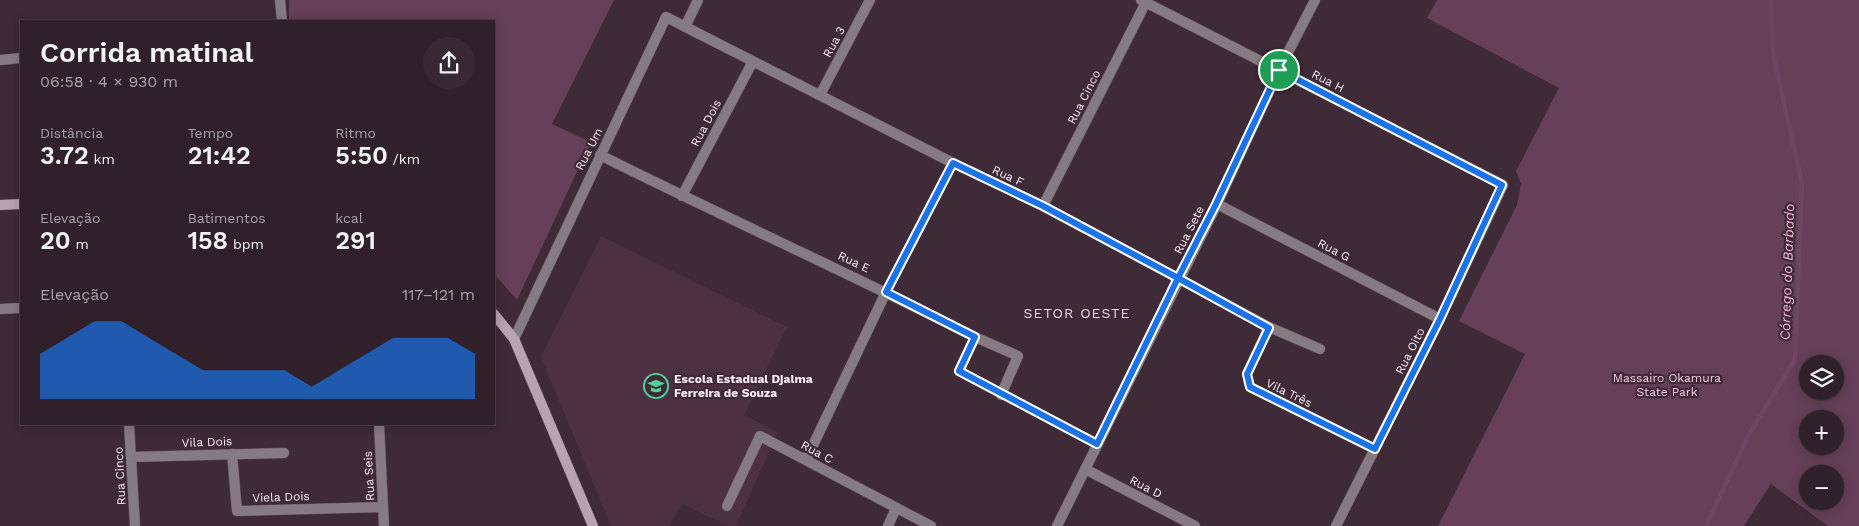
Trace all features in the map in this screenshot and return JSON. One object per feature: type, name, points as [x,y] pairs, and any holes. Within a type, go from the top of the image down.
[{"type":"main road","points":[[0,206],[20,204]]},
{"type":"main road","points":[[495,315],[514,339],[593,526]]},
{"type":"street","points":[[280,0],[282,20]]},
{"type":"street","points":[[685,27],[698,0]]},
{"type":"street","name":"Rua 3","points":[[820,95],[870,0]]},
{"type":"street","name":"Rua Sete","points":[[1057,526],[1315,0]]},
{"type":"street","name":"Rua H","points":[[1144,1],[1502,185]]},
{"type":"street","name":"Rua Cinco","points":[[1043,206],[1144,1]]},
{"type":"street","name":"Rua Um","points":[[514,339],[666,17],[685,27]]},
{"type":"street","name":"Rua F","points":[[685,27],[752,63],[1043,206],[1269,328],[1320,349]]},
{"type":"street","points":[[0,60],[20,58]]},
{"type":"street","name":"Rua Dois","points":[[682,196],[752,63]]},
{"type":"street","name":"Rua E","points":[[600,154],[682,196],[886,292],[975,337]]},
{"type":"street","points":[[806,460],[886,292],[953,163]]},
{"type":"street","name":"Rua Oito","points":[[1336,526],[1440,319],[1502,185]]},
{"type":"street","name":"Rua G","points":[[1216,204],[1440,319]]},
{"type":"street","points":[[0,308],[20,308]]},
{"type":"street","name":"Vila Três","points":[[1269,328],[1247,374],[1250,387],[1375,449]]},
{"type":"street","points":[[1001,395],[1018,356],[975,337],[959,371],[1001,395],[1097,444]]},
{"type":"street","name":"Rua Cinco","points":[[129,425],[135,526]]},
{"type":"street","name":"Rua Seis","points":[[379,425],[384,526]]},
{"type":"street","name":"Rua C","points":[[727,506],[760,436],[932,526]]},
{"type":"street","name":"Vila Dois","points":[[131,457],[284,453]]},
{"type":"street","name":"Viela Dois","points":[[232,454],[237,511],[383,507]]},
{"type":"street","name":"Rua D","points":[[1085,469],[1195,526]]},
{"type":"street","points":[[888,526],[896,508]]},
{"type":"shaded area","name":"Escola Estadual Djalma Ferreira de Souza","points":[[601,236],[787,327],[744,415],[778,432],[736,526],[728,526],[682,504],[669,526],[611,526],[541,357]]},
{"type":"green space","points":[[289,0],[614,0],[552,124],[591,142],[517,300],[495,275],[495,20],[289,20]]},
{"type":"green space","name":"Massairo Okamura State Park","points":[[1437,0],[1859,0],[1859,526],[1828,526],[1806,510],[1844,510],[1844,465],[1799,465],[1799,505],[1771,484],[1744,526],[1438,526],[1525,354],[1459,321],[1517,205],[1521,184],[1516,171],[1559,88],[1427,18]]},
{"type":"waterway","name":"Córrego do Barbado","points":[[1706,526],[1748,436],[1795,359],[1802,183],[1773,54],[1771,0]]},
{"type":"place","name":"Escola Estadual Djalma Ferreira de Souza","points":[[656,386]]},
{"type":"district","name":"SETOR OESTE","points":[[1077,313]]},
{"type":"route","points":[[1279,70],[1216,204],[1178,278],[1043,206],[953,163],[886,292],[975,337],[959,371],[1001,395],[1097,444],[1178,278],[1269,328],[1247,374],[1250,387],[1375,449],[1440,319],[1502,185],[1279,70]]}]
